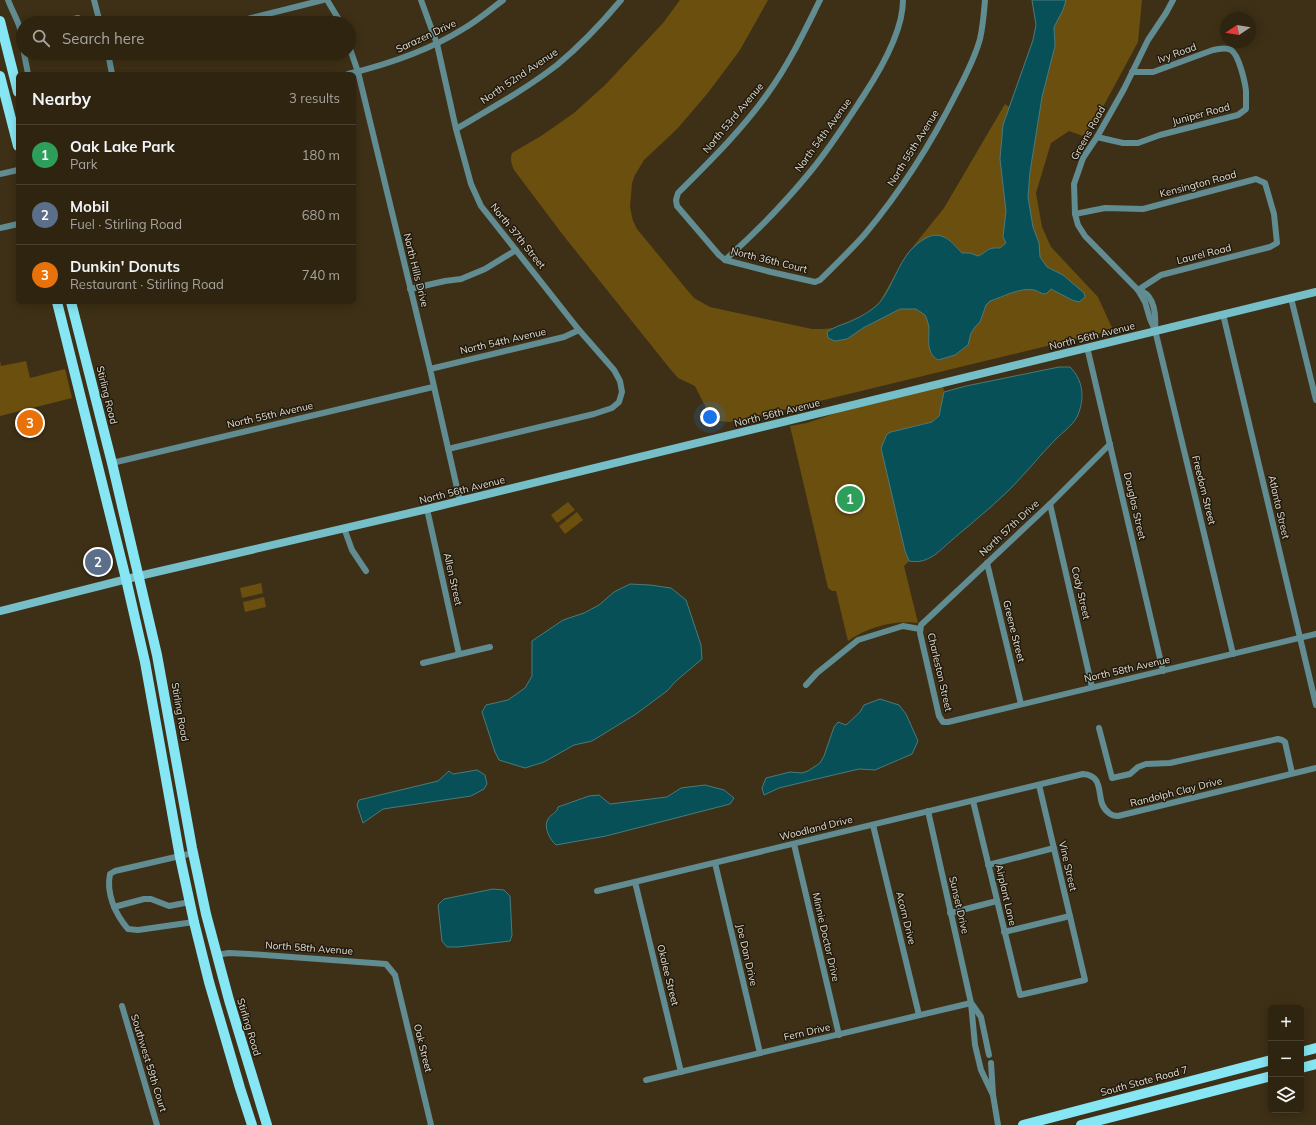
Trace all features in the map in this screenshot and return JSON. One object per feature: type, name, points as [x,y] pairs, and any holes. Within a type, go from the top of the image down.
[{"type":"main road","points":[[0,21],[16,84]]},
{"type":"main road","points":[[0,76],[16,138]]},
{"type":"main road","points":[[57,304],[126,579],[145,662],[180,857],[194,922],[209,982],[251,1120],[257,1125]]},
{"type":"main road","name":"Stirling Road","points":[[72,304],[112,463],[162,677],[193,853],[206,914],[230,1006],[267,1125]]},
{"type":"main road","points":[[92,447],[105,460],[112,463]]},
{"type":"main road","points":[[1304,1051],[1316,1048]]},
{"type":"main road","name":"South State Road 7","points":[[1023,1125],[1268,1061]]},
{"type":"main road","points":[[1304,1067],[1316,1064]]},
{"type":"main road","points":[[1082,1125],[1268,1077]]},
{"type":"street","points":[[8,0],[16,16]]},
{"type":"street","points":[[94,0],[98,16]]},
{"type":"street","points":[[260,16],[323,0]]},
{"type":"street","points":[[327,0],[337,16]]},
{"type":"street","name":"North 37th Street","points":[[421,0],[437,44],[456,129],[472,184],[481,206],[579,330],[614,370],[620,381],[622,392],[619,402],[612,408],[594,414],[448,448]]},
{"type":"street","name":"Sarazen Drive","points":[[358,72],[407,58],[437,44],[464,29],[504,0]]},
{"type":"street","name":"North 52nd Avenue","points":[[456,129],[517,92],[556,65],[598,27],[621,0]]},
{"type":"street","name":"North 53rd Avenue","points":[[676,200],[678,193],[727,143],[768,94],[796,48],[820,0]]},
{"type":"street","name":"North 54th Avenue","points":[[725,260],[762,226],[810,172],[850,117],[878,74],[897,33],[903,0]]},
{"type":"street","name":"North 55th Avenue","points":[[815,282],[820,280],[864,235],[897,193],[930,141],[945,116],[968,70],[979,40],[985,0]]},
{"type":"street","name":"Greens Road","points":[[1155,330],[1150,319],[1149,304],[1138,290],[1085,236],[1078,225],[1075,214],[1074,184],[1083,158],[1097,137],[1148,40],[1173,0]]},
{"type":"street","name":"Ivy Road","points":[[1132,72],[1153,72],[1213,50],[1223,48],[1228,49]]},
{"type":"street","name":"Juniper Road","points":[[1097,137],[1123,143],[1138,143],[1160,135],[1238,115],[1246,109],[1246,90],[1237,56],[1228,49]]},
{"type":"street","points":[[25,60],[28,72]]},
{"type":"street","points":[[111,60],[112,72]]},
{"type":"street","name":"North Hills Drive","points":[[354,60],[430,368],[433,387],[460,500]]},
{"type":"street","points":[[0,174],[16,170]]},
{"type":"street","name":"Kensington Road","points":[[1075,214],[1105,208],[1143,209],[1256,179],[1265,183],[1274,214],[1277,243]]},
{"type":"street","name":"North 36th Court","points":[[676,200],[677,206],[725,260],[815,282]]},
{"type":"street","points":[[0,228],[16,224]]},
{"type":"street","name":"Laurel Road","points":[[1138,290],[1161,275],[1270,247],[1277,243]]},
{"type":"street","points":[[410,289],[461,279],[484,269],[516,250]]},
{"type":"street","name":"North 56th Avenue","points":[[0,611],[126,579],[427,509],[1155,330],[1316,292]]},
{"type":"street","points":[[1291,298],[1316,400]]},
{"type":"street","name":"Atlanta Street","points":[[1223,314],[1316,705]]},
{"type":"street","name":"North 54th Avenue","points":[[430,368],[564,337],[579,330]]},
{"type":"street","name":"Freedom Street","points":[[1155,330],[1233,654]]},
{"type":"street","name":"Douglas Street","points":[[1087,347],[1163,671]]},
{"type":"street","name":"North 55th Avenue","points":[[112,463],[433,387]]},
{"type":"street","name":"North 57th Drive","points":[[921,627],[1050,504],[1110,444]]},
{"type":"street","name":"Cody Street","points":[[1050,504],[1092,687]]},
{"type":"street","name":"Allen Street","points":[[427,509],[459,654]]},
{"type":"street","points":[[344,528],[352,550],[366,571]]},
{"type":"street","name":"Greene Street","points":[[987,563],[1021,704]]},
{"type":"street","points":[[806,685],[818,673],[858,640],[903,626],[921,627]]},
{"type":"street","name":"Charleston Street","points":[[921,627],[920,633],[939,716],[943,722]]},
{"type":"street","name":"North 58th Avenue","points":[[943,722],[1316,634]]},
{"type":"street","points":[[423,663],[490,647]]},
{"type":"street","points":[[1099,728],[1112,778],[1130,774],[1146,764],[1170,763],[1278,739],[1285,742],[1292,774]]},
{"type":"street","name":"Randolph Clay Drive","points":[[1039,784],[1066,777],[1090,774],[1097,780],[1103,806],[1109,814],[1118,816],[1316,768]]},
{"type":"street","name":"Woodland Drive","points":[[597,891],[1039,784]]},
{"type":"street","name":"Vine Street","points":[[1020,995],[1085,980],[1039,784]]},
{"type":"street","name":"Airplant Lane","points":[[973,801],[1020,995]]},
{"type":"street","name":"Sunset Drive","points":[[928,811],[950,913],[972,1003],[976,1051],[981,1070],[993,1095]]},
{"type":"street","name":"Acorn Drive","points":[[873,825],[919,1015]]},
{"type":"street","name":"Minnie Doctor Drive","points":[[794,844],[839,1035]]},
{"type":"street","points":[[988,865],[1054,848]]},
{"type":"street","points":[[193,853],[110,874],[108,882],[119,919],[128,929],[138,930],[194,922]]},
{"type":"street","name":"Joe Dan Drive","points":[[715,863],[760,1053]]},
{"type":"street","name":"Okalee Street","points":[[635,882],[681,1072]]},
{"type":"street","points":[[114,906],[144,899],[151,899],[169,906],[190,902]]},
{"type":"street","points":[[950,913],[997,901]]},
{"type":"street","points":[[1004,932],[1070,916]]},
{"type":"street","name":"North 58th Avenue","points":[[216,955],[229,953],[386,964],[395,975]]},
{"type":"street","name":"Oak Street","points":[[395,975],[431,1125]]},
{"type":"street","name":"Sunset Drive","points":[[972,1003],[981,1017],[989,1055]]},
{"type":"street","name":"Fern Drive","points":[[646,1080],[972,1003]]},
{"type":"street","name":"Southwest 59th Court","points":[[122,1006],[157,1125]]},
{"type":"street","points":[[976,1051],[988,1048]]},
{"type":"street","name":"Sunset Drive","points":[[991,1063],[993,1095],[998,1125]]},
{"type":"shaded area","points":[[680,0],[768,0],[740,50],[707,94],[677,129],[644,160],[632,183],[630,207],[633,221],[637,229],[694,298],[710,307],[812,329],[823,329],[833,328],[863,316],[879,303],[907,254],[944,208],[1005,104],[1009,107],[1033,40],[1036,25],[1032,0],[1142,0],[1138,42],[1097,118],[1083,136],[1069,131],[1051,143],[1036,193],[1042,227],[1051,247],[1098,297],[1113,330],[737,421],[720,421],[713,417],[708,412],[695,386],[678,378],[671,370],[563,235],[514,170],[511,159],[512,153],[541,136],[574,113],[605,85],[663,23]]},
{"type":"shaded area","points":[[0,361],[1,366],[26,361],[30,378],[65,369],[72,398],[0,416]]},
{"type":"shaded area","points":[[943,385],[944,392],[939,416],[932,422],[891,432],[882,448],[905,551],[909,561],[904,566],[918,623],[909,622],[891,624],[873,628],[848,641],[836,591],[832,591],[828,588],[790,426],[807,423],[848,409]]},
{"type":"shaded area","points":[[568,502],[575,510],[557,523],[551,515]]},
{"type":"shaded area","points":[[577,512],[583,520],[565,534],[559,526]]},
{"type":"shaded area","points":[[261,583],[263,593],[242,598],[240,588]]},
{"type":"shaded area","points":[[264,597],[266,607],[245,612],[243,602]]},
{"type":"water","points":[[1032,0],[1066,0],[1063,10],[1054,27],[1055,46],[1042,97],[1030,172],[1028,197],[1033,227],[1039,243],[1040,257],[1047,267],[1063,275],[1084,293],[1085,297],[1079,302],[1051,289],[1046,294],[1043,294],[1029,289],[1017,291],[990,301],[986,305],[980,322],[971,333],[968,345],[955,355],[938,360],[934,357],[930,350],[929,327],[926,316],[916,309],[900,309],[863,328],[847,339],[835,341],[828,338],[827,332],[835,327],[862,316],[880,302],[886,294],[904,259],[917,244],[926,238],[939,235],[947,238],[962,253],[970,253],[978,256],[990,249],[1000,248],[1006,243],[1003,237],[1006,211],[1000,159],[1003,125],[1033,40],[1036,25]]},
{"type":"water","points":[[1059,367],[1070,367],[1080,382],[1082,399],[1079,412],[1075,420],[1016,483],[983,514],[936,554],[930,558],[917,562],[909,561],[905,551],[881,448],[887,434],[932,422],[939,416],[944,392]]},
{"type":"water","points":[[630,584],[671,588],[686,600],[701,645],[702,659],[676,681],[667,691],[636,714],[592,741],[574,745],[544,762],[525,768],[499,760],[482,712],[486,705],[508,700],[525,688],[532,676],[532,641],[563,620],[584,613],[599,605],[614,592]]},
{"type":"water","points":[[880,699],[899,705],[906,714],[918,741],[912,754],[875,770],[859,769],[779,788],[764,795],[762,788],[766,778],[790,772],[802,773],[820,763],[834,727],[838,722],[846,725],[860,712],[864,705]]},
{"type":"water","points":[[477,770],[485,775],[487,784],[484,789],[471,796],[383,809],[363,823],[357,805],[359,800],[438,781],[449,771],[453,774]]},
{"type":"water","points":[[705,785],[724,790],[734,798],[730,804],[606,836],[556,845],[550,837],[546,826],[548,819],[558,807],[589,796],[599,795],[610,804],[667,797],[681,788]]},
{"type":"water","points":[[493,889],[504,890],[510,896],[512,935],[510,941],[447,947],[442,941],[438,905],[444,899]]},
{"type":"place","name":"Dunkin' Donuts","points":[[30,423]]},
{"type":"place","name":"Oak Lake Park","points":[[850,499]]},
{"type":"place","name":"Mobil","points":[[98,562]]}]
